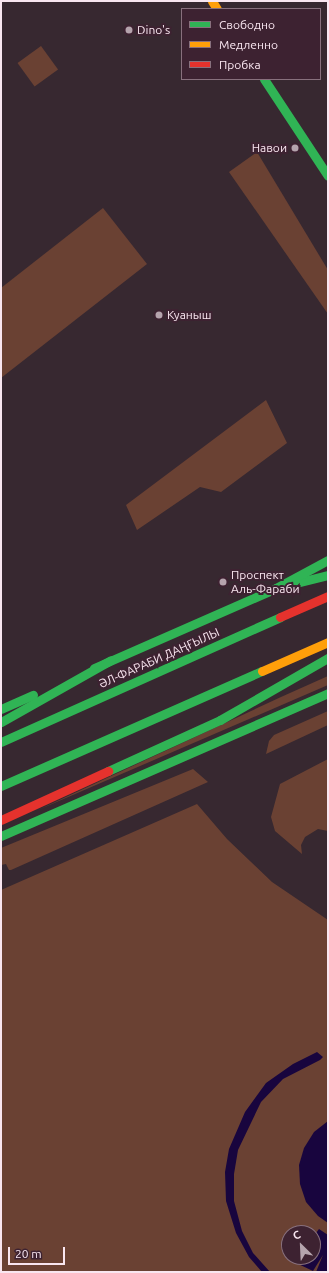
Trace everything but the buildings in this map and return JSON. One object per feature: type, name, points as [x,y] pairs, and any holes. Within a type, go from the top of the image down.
[{"type":"main road","points":[[265,80],[328,176]]},
{"type":"main road","points":[[276,588],[328,560]]},
{"type":"main road","points":[[276,588],[328,575]]},
{"type":"main road","name":"ӘЛ-ФАРАБИ ДАҢҒЫЛЫ","points":[[1,709],[276,588]]},
{"type":"main road","name":"ӘЛ-ФАРАБИ ДАҢҒЫЛЫ","points":[[1,742],[328,596]]},
{"type":"main road","points":[[1,786],[328,642]]},
{"type":"main road","points":[[1,820],[220,720],[328,658]]},
{"type":"main road","points":[[1,722],[111,660]]},
{"type":"main road","points":[[1,836],[328,693]]},
{"type":"shaded area","points":[[41,46],[58,69],[35,87],[18,63]]},
{"type":"shaded area","points":[[257,152],[328,270],[328,314],[229,172]]},
{"type":"shaded area","points":[[103,208],[147,264],[1,378],[1,288]]},
{"type":"shaded area","points":[[266,400],[287,443],[221,492],[200,487],[137,530],[126,505]]},
{"type":"shaded area","points":[[328,676],[328,685],[38,810],[281,697]]},
{"type":"shaded area","points":[[328,711],[328,725],[266,754],[269,741],[274,735]]},
{"type":"shaded area","points":[[328,759],[328,831],[318,829],[305,837],[301,845],[302,854],[275,831],[271,817],[280,784]]},
{"type":"shaded area","points":[[193,769],[208,782],[11,870],[9,870],[6,864],[1,865],[1,848]]},
{"type":"shaded area","points":[[197,804],[227,839],[272,882],[328,920],[328,1272],[1,1272],[1,890]]},
{"type":"shaded area","points":[[317,1052],[323,1057],[320,1060],[283,1079],[261,1102],[238,1150],[234,1174],[234,1201],[242,1231],[253,1253],[270,1272],[262,1272],[249,1257],[236,1233],[226,1201],[225,1172],[229,1149],[245,1112],[266,1083],[293,1064]]},
{"type":"shaded area","points":[[328,1121],[328,1223],[318,1216],[306,1202],[300,1184],[299,1165],[304,1148],[314,1132]]},
{"type":"shaded area","points":[[321,1230],[328,1235],[328,1272],[316,1272],[319,1265],[321,1265],[323,1255],[321,1258]]},
{"type":"shaded area","points":[[300,1265],[317,1265],[313,1271]]},
{"type":"traffic: fast","points":[[265,80],[328,176]]},
{"type":"traffic: fast","points":[[94,668],[276,588],[328,560]]},
{"type":"traffic: fast","points":[[276,588],[328,575]]},
{"type":"traffic: fast","points":[[1,742],[280,617]]},
{"type":"traffic: fast","points":[[108,771],[220,720],[328,658]]},
{"type":"traffic: fast","points":[[1,722],[111,660]]},
{"type":"traffic: fast","points":[[1,786],[262,671]]},
{"type":"traffic: fast","points":[[1,836],[328,693]]},
{"type":"traffic: fast","points":[[1,709],[33,695]]},
{"type":"traffic: slow","points":[[212,1],[216,8]]},
{"type":"traffic: slow","points":[[262,671],[328,642]]},
{"type":"traffic: jam","points":[[280,617],[328,596]]},
{"type":"traffic: jam","points":[[1,820],[108,771]]},
{"type":"place","name":"Dino's","points":[[129,30]]},
{"type":"place","name":"Навои","points":[[295,148]]},
{"type":"place","name":"Куаныш","points":[[159,315]]},
{"type":"place","name":"Проспект Аль-Фараби","points":[[223,582]]}]
